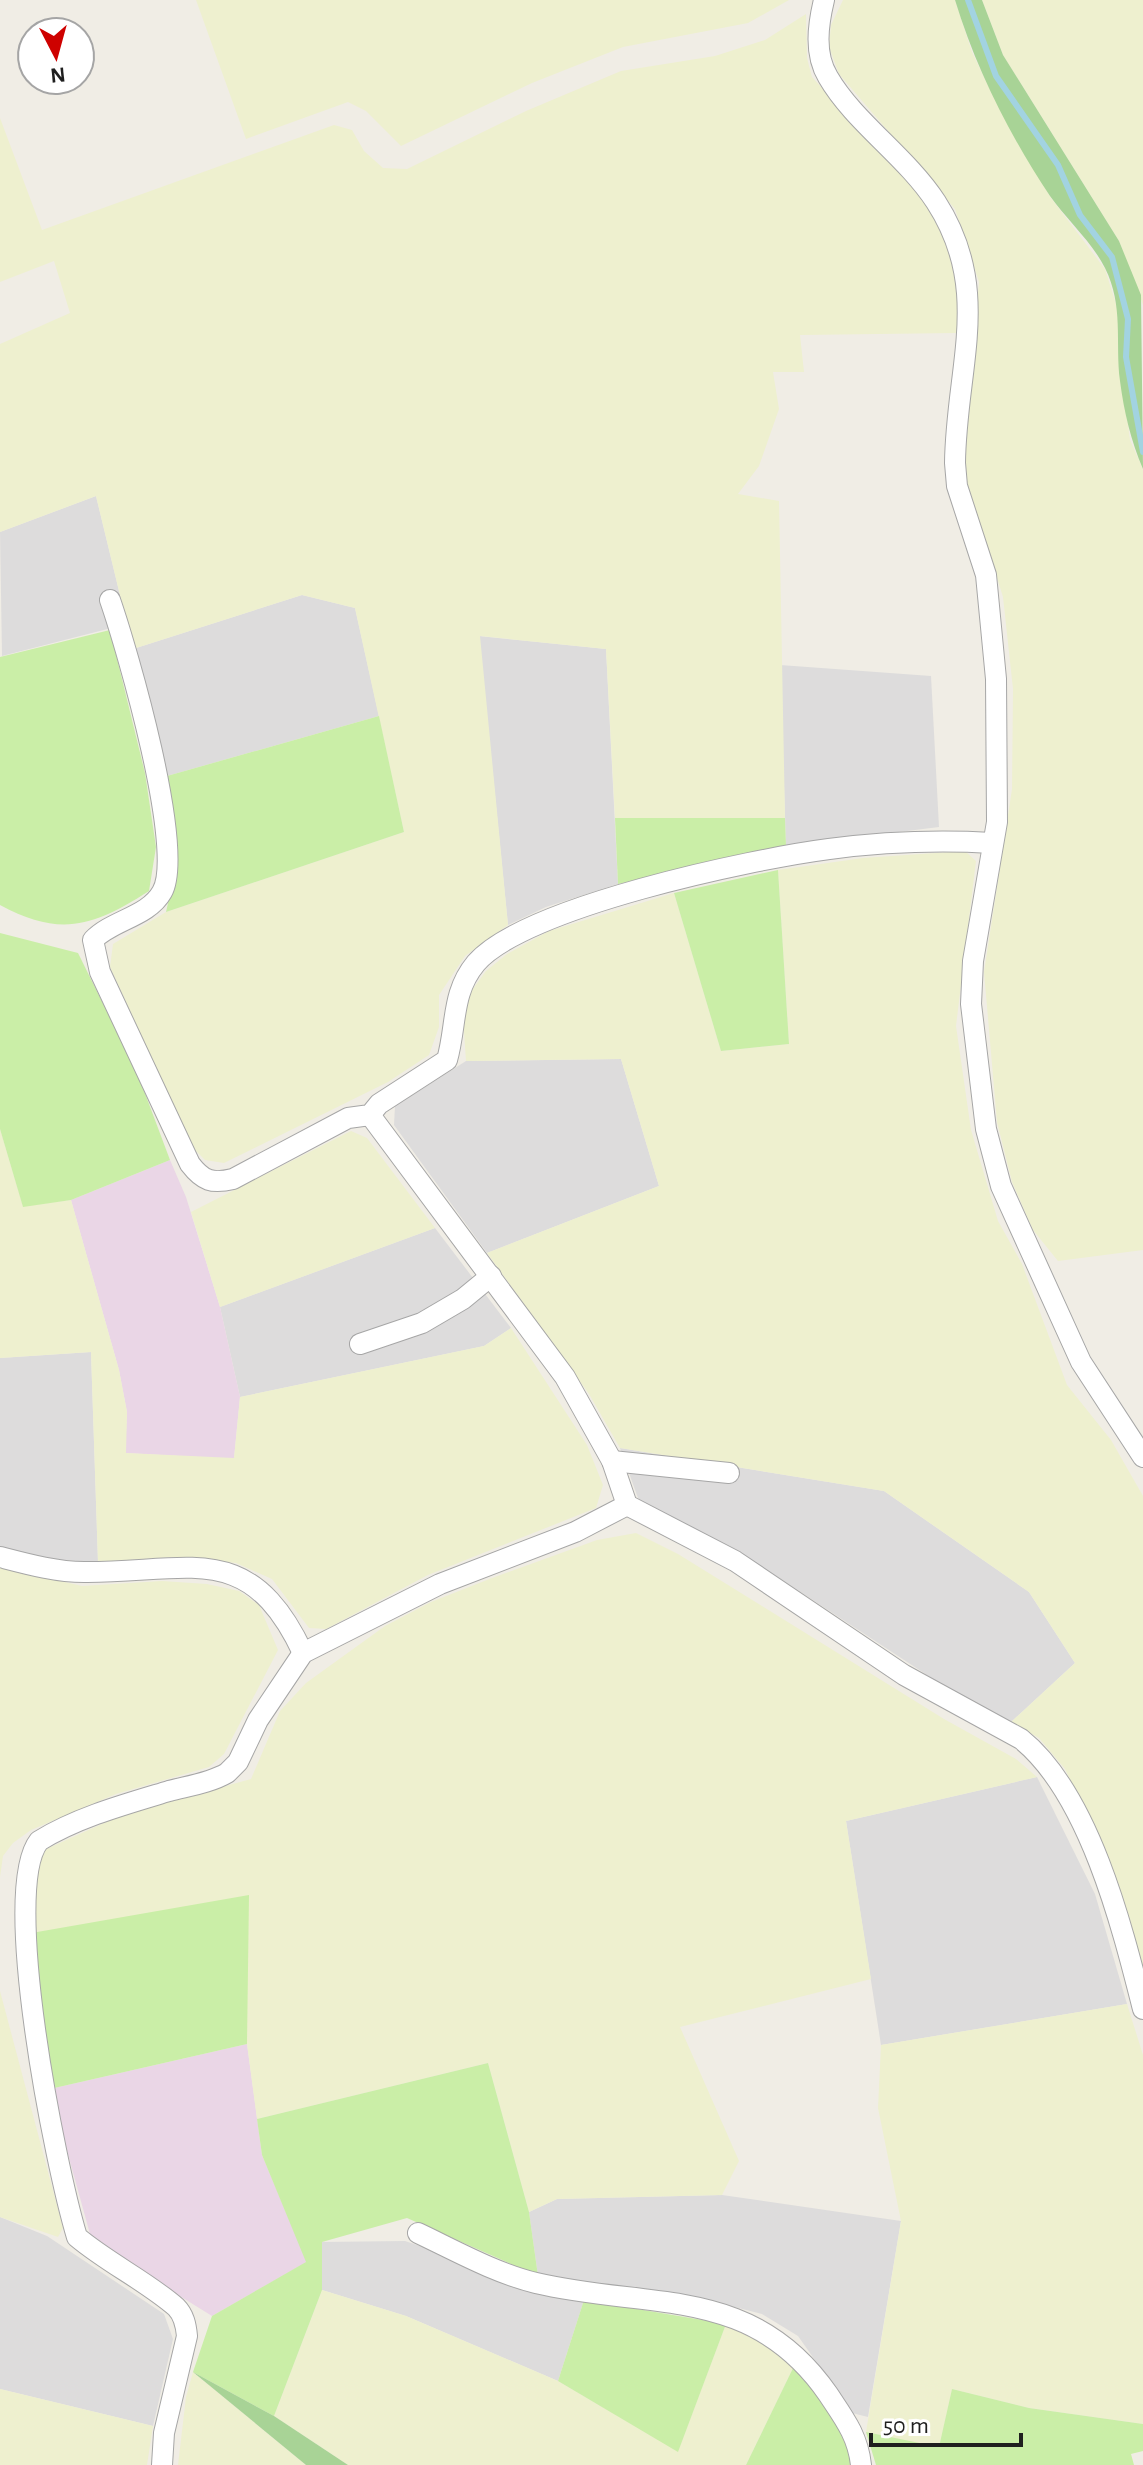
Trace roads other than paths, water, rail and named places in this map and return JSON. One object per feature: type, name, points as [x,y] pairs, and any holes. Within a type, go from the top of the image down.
[{"type":"street","points":[[824,0],[818,33],[827,76],[917,176],[946,219],[965,268],[969,316],[955,463],[957,486],[986,575],[991,603],[998,796],[973,961],[971,1004],[992,1160],[1014,1218],[1081,1362],[1143,1457]]},
{"type":"street","points":[[110,600],[156,772],[166,831],[166,875],[165,889],[156,902],[103,930],[93,940],[100,972],[190,1164],[202,1179],[217,1183],[233,1179],[348,1118],[370,1115],[379,1104],[447,1060],[461,984],[478,961],[520,931],[546,919],[643,890],[785,856],[880,845],[992,843]]},
{"type":"street","points":[[370,1115],[565,1377],[612,1461],[627,1505],[735,1561],[904,1675],[1021,1739],[1036,1751],[1049,1767],[1098,1861],[1113,1900],[1143,2009]]},
{"type":"street","points":[[360,1344],[422,1323],[463,1299],[491,1276]]},
{"type":"street","points":[[612,1461],[729,1473]]},
{"type":"street","points":[[162,2465],[164,2433],[186,2325],[177,2308],[97,2255],[77,2237],[32,2083],[14,1996],[9,1946],[13,1877],[17,1864],[39,1841],[127,1803],[227,1773],[238,1762],[258,1720],[303,1653],[440,1584],[575,1532],[627,1505]]},
{"type":"street","points":[[0,1557],[82,1572],[200,1568],[232,1573],[255,1584],[273,1602],[303,1653]]},
{"type":"street","points":[[418,2233],[486,2265],[536,2283],[694,2306],[750,2323],[805,2363],[855,2435],[861,2465]]},
{"type":"waterway","points":[[968,0],[996,76],[1058,165],[1080,215],[1112,257],[1128,319],[1126,357],[1143,452]]}]
